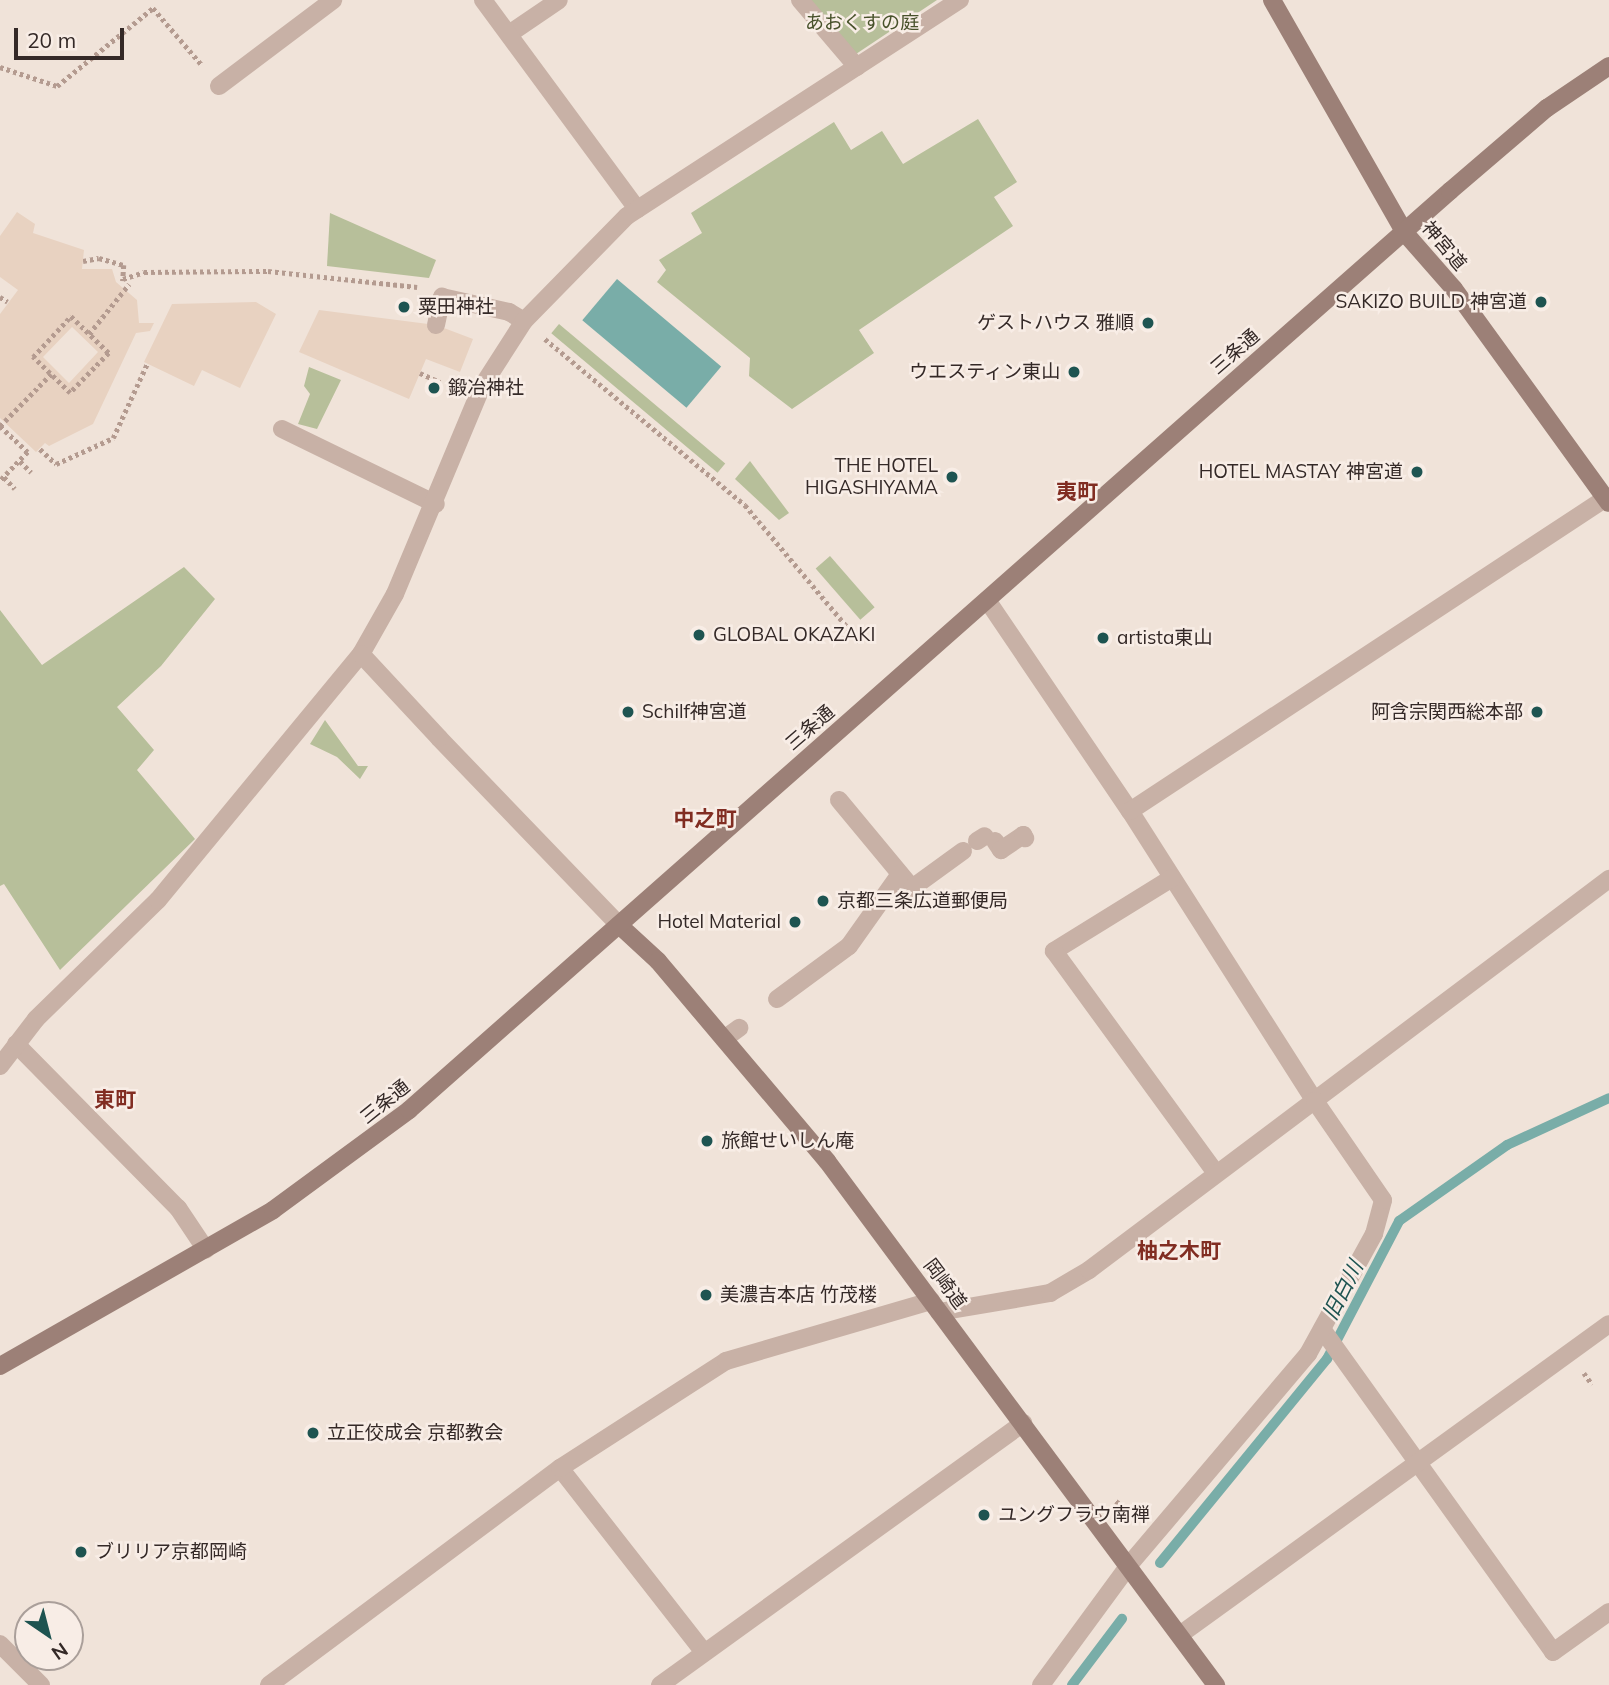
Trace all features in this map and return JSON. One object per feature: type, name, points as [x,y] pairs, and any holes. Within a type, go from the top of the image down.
[{"type":"main road","name":"神宮道","points":[[1272,0],[1405,233],[1454,289],[1607,501]]},
{"type":"main road","name":"三条通","points":[[0,1366],[206,1250],[340,1164],[409,1111],[1547,108],[1609,66]]},
{"type":"main road","name":"岡崎道","points":[[619,925],[658,961],[827,1161],[1181,1634],[1216,1685]]},
{"type":"street","points":[[219,86],[333,0]]},
{"type":"street","points":[[483,0],[637,209]]},
{"type":"street","points":[[509,34],[559,0]]},
{"type":"street","points":[[800,0],[857,66]]},
{"type":"street","points":[[0,1066],[16,1044],[158,900],[361,654],[395,594],[436,504],[481,388],[524,321],[637,209],[960,0]]},
{"type":"street","points":[[436,325],[442,297],[509,312],[524,321]]},
{"type":"street","points":[[282,429],[436,504]]},
{"type":"street","points":[[1130,811],[1607,501]]},
{"type":"street","points":[[987,600],[1130,811],[1315,1101],[1383,1200],[1357,1268],[1326,1334],[1129,1565],[1041,1685]]},
{"type":"street","points":[[361,654],[619,925]]},
{"type":"street","points":[[839,800],[912,888],[980,842],[1001,850],[1023,835],[1025,838]]},
{"type":"street","points":[[777,999],[849,946],[900,874]]},
{"type":"street","points":[[1172,878],[1054,951],[1216,1173]]},
{"type":"street","points":[[268,1685],[560,1468],[726,1361],[935,1306],[1050,1293],[1089,1270],[1609,879]]},
{"type":"street","points":[[724,1039],[739,1028]]},
{"type":"street","points":[[16,1044],[178,1208],[206,1250]]},
{"type":"street","points":[[1181,1634],[1609,1324]]},
{"type":"street","points":[[1326,1334],[1553,1652],[1609,1612]]},
{"type":"street","points":[[660,1685],[1023,1423]]},
{"type":"street","points":[[560,1468],[704,1652]]},
{"type":"street","points":[[0,1644],[35,1683]]},
{"type":"path","points":[[0,67],[57,86],[153,8],[219,86]]},
{"type":"path","points":[[83,261],[99,258],[124,265],[123,279],[126,285],[117,302],[89,334]]},
{"type":"path","points":[[123,279],[144,272],[268,271],[428,289]]},
{"type":"path","points":[[0,297],[8,302]]},
{"type":"path","points":[[71,316],[109,353],[70,393],[51,374],[33,357],[71,316]]},
{"type":"path","points":[[538,333],[745,505],[861,643]]},
{"type":"path","points":[[40,449],[56,464],[113,438],[147,363]]},
{"type":"path","points":[[420,373],[440,382]]},
{"type":"path","points":[[15,489],[2,479],[30,450],[0,426],[51,374]]},
{"type":"path","points":[[20,461],[31,472]]},
{"type":"green space","name":"あおくすの庭","points":[[810,0],[937,0],[856,54]]},
{"type":"green space","points":[[978,119],[1017,182],[994,197],[1013,226],[859,330],[874,353],[792,409],[749,376],[750,358],[657,282],[666,270],[659,260],[702,233],[691,213],[834,122],[851,150],[882,131],[903,164]]},
{"type":"green space","points":[[330,213],[436,260],[429,278],[327,266]]},
{"type":"green space","points":[[559,324],[725,463],[718,473],[551,333]]},
{"type":"green space","points":[[309,367],[341,380],[317,429],[298,424],[310,394],[304,386]]},
{"type":"green space","points":[[750,461],[789,513],[779,520],[735,479]]},
{"type":"green space","points":[[830,556],[875,607],[860,620],[816,568]]},
{"type":"green space","points":[[184,567],[215,599],[161,666],[117,707],[154,750],[137,770],[195,839],[60,970],[4,884],[0,886],[0,610],[42,665]]},
{"type":"green space","points":[[325,720],[358,766],[368,766],[360,779],[337,757],[310,744]]},
{"type":"shaded area","points":[[17,212],[35,224],[33,233],[84,250],[82,269],[112,269],[116,282],[137,300],[139,323],[154,323],[150,331],[136,333],[93,424],[49,446],[45,443],[36,452],[0,418],[0,314],[18,290],[0,277],[0,236]],"holes":[[[72,327],[98,352],[69,383],[43,357]]]},
{"type":"shaded area","points":[[256,302],[276,314],[240,388],[202,370],[194,386],[144,362],[172,304]]},
{"type":"shaded area","points":[[319,310],[436,325],[473,339],[460,372],[426,359],[409,399],[299,352]]},
{"type":"water","points":[[617,279],[721,366],[686,408],[582,320]]},
{"type":"waterway","name":"旧白川","points":[[1160,1563],[1327,1359],[1399,1221],[1507,1145],[1609,1098]]},
{"type":"waterway","name":"旧白川","points":[[1072,1685],[1122,1619]]},
{"type":"place","name":"SAKIZO BUILD 神宮道","points":[[1541,302]]},
{"type":"place","name":"粟田神社","points":[[404,307]]},
{"type":"place","name":"ゲストハウス 雅順","points":[[1148,323]]},
{"type":"place","name":"ウエスティン東山","points":[[1074,372]]},
{"type":"place","name":"鍛冶神社","points":[[434,388]]},
{"type":"place","name":"HOTEL MASTAY 神宮道","points":[[1417,472]]},
{"type":"place","name":"THE HOTEL HIGASHIYAMA","points":[[952,477]]},
{"type":"place","name":"GLOBAL OKAZAKI","points":[[699,635]]},
{"type":"place","name":"artista東山","points":[[1103,638]]},
{"type":"place","name":"Schilf神宮道","points":[[628,712]]},
{"type":"place","name":"阿含宗関西総本部","points":[[1537,712]]},
{"type":"place","name":"京都三条広道郵便局","points":[[823,901]]},
{"type":"place","name":"Hotel Material","points":[[795,922]]},
{"type":"place","name":"旅館せいしん庵","points":[[707,1141]]},
{"type":"place","name":"美濃吉本店 竹茂楼","points":[[706,1295]]},
{"type":"place","name":"立正佼成会 京都教会","points":[[313,1433]]},
{"type":"place","name":"ユングフラウ南禅","points":[[984,1515]]},
{"type":"place","name":"ブリリア京都岡崎","points":[[81,1552]]},
{"type":"district","name":"夷町","points":[[1077,491]]},
{"type":"district","name":"中之町","points":[[705,818]]},
{"type":"district","name":"東町","points":[[115,1099]]},
{"type":"district","name":"柚之木町","points":[[1179,1250]]}]
